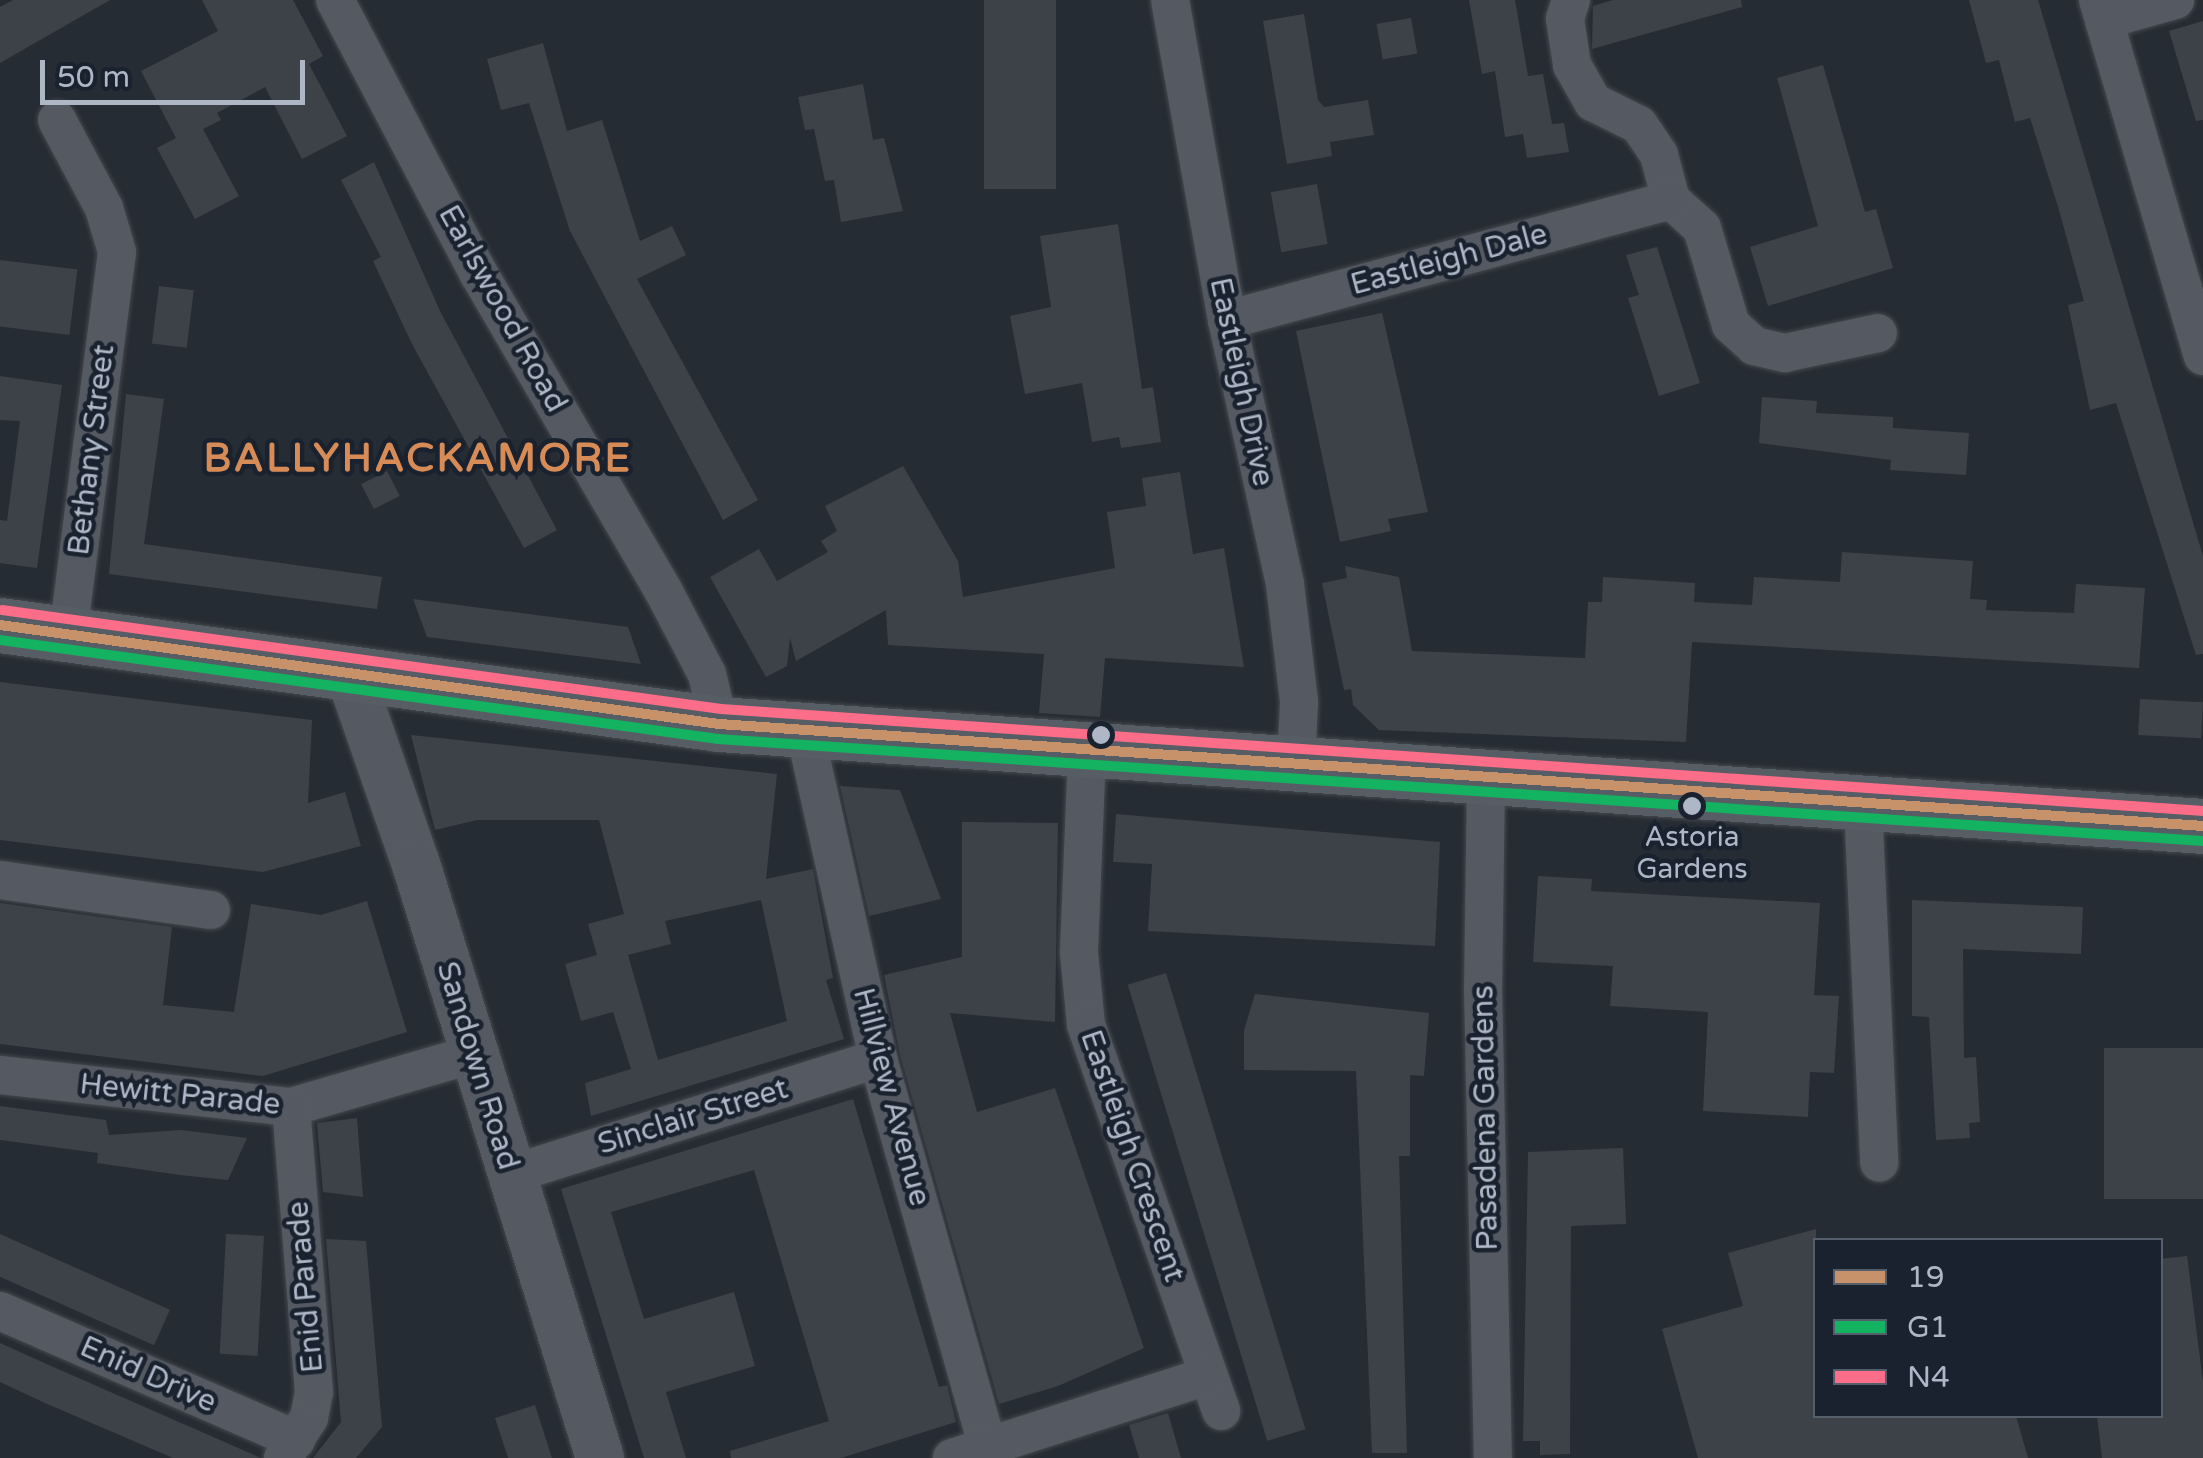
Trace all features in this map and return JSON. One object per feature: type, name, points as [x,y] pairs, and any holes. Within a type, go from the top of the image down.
[{"type":"main road","points":[[0,625],[350,675],[805,732],[2203,826]]},
{"type":"street","name":"Earlswood Road","points":[[334,0],[479,274],[663,590],[715,694],[720,724]]},
{"type":"street","name":"Eastleigh Drive","points":[[1170,0],[1227,320],[1284,584],[1299,702],[1296,765]]},
{"type":"street","points":[[1571,0],[1565,19],[1572,65],[1593,102],[1639,125],[1659,155],[1671,200],[1702,228],[1731,326],[1754,346],[1785,353],[1878,333]]},
{"type":"street","points":[[2176,0],[2101,10],[2203,356]]},
{"type":"street","name":"Bethany Street","points":[[57,120],[104,208],[116,267],[68,634]]},
{"type":"street","name":"Eastleigh Dale","points":[[1227,320],[1671,200]]},
{"type":"street","name":"Sandown Road","points":[[350,675],[600,1458]]},
{"type":"street","name":"Hillview Avenue","points":[[805,732],[878,1058],[976,1454]]},
{"type":"street","name":"Eastleigh Crescent","points":[[1087,752],[1080,953],[1086,1025],[1220,1411]]},
{"type":"street","name":"Pasadena Gardens","points":[[1486,779],[1483,987],[1493,1458]]},
{"type":"street","points":[[1863,804],[1879,1164]]},
{"type":"street","points":[[0,880],[211,910]]},
{"type":"street","name":"Hewitt Parade","points":[[0,1074],[291,1107],[474,1054]]},
{"type":"street","name":"Sinclair Street","points":[[508,1175],[878,1058]]},
{"type":"street","name":"Enid Parade","points":[[289,1449],[314,1392],[291,1107]]},
{"type":"street","name":"Enid Drive","points":[[0,1311],[289,1449]]},
{"type":"street","points":[[976,1454],[1207,1376]]},
{"type":"building","points":[[13,0],[110,0],[0,63],[0,7]]},
{"type":"building","points":[[202,0],[293,0],[323,56],[309,64],[347,136],[302,159],[265,87],[217,113],[221,120],[203,129],[239,196],[195,219],[157,148],[176,138],[141,71],[218,31]]},
{"type":"building","points":[[984,0],[1056,0],[1056,189],[984,189]]},
{"type":"building","points":[[1469,0],[1515,0],[1528,76],[1543,74],[1552,124],[1564,123],[1569,152],[1527,158],[1523,134],[1505,137],[1495,71],[1482,74]]},
{"type":"building","points":[[1613,0],[1741,0],[1742,7],[1592,49],[1593,6]]},
{"type":"building","points":[[1969,0],[2038,0],[2203,556],[2203,654],[2196,655],[2116,403],[2090,410],[2068,305],[2084,301],[2059,210],[2030,118],[2015,122],[1999,60],[1986,63]]},
{"type":"building","points":[[1304,14],[1318,100],[1324,107],[1368,100],[1374,135],[1330,142],[1332,156],[1287,164],[1263,21]]},
{"type":"building","points":[[1411,18],[1417,53],[1383,60],[1377,24]]},
{"type":"building","points":[[2203,21],[2203,120],[2196,121],[2169,31]]},
{"type":"building","points":[[543,43],[567,131],[602,120],[640,241],[672,226],[686,255],[637,279],[758,500],[723,520],[570,231],[529,103],[501,110],[487,59]]},
{"type":"building","points":[[1823,65],[1865,212],[1876,209],[1893,268],[1768,306],[1750,247],[1818,226],[1777,78]]},
{"type":"building","points":[[863,84],[873,140],[884,138],[903,211],[841,222],[834,180],[825,181],[814,129],[805,130],[798,97]]},
{"type":"building","points":[[374,162],[440,311],[557,530],[524,548],[412,344],[373,261],[381,257],[341,180]]},
{"type":"building","points":[[1317,184],[1328,244],[1281,252],[1271,192]]},
{"type":"building","points":[[1118,224],[1142,389],[1153,387],[1161,442],[1121,448],[1119,437],[1092,442],[1082,383],[1025,394],[1010,316],[1051,307],[1040,236]]},
{"type":"building","points":[[1657,247],[1700,383],[1659,396],[1628,298],[1639,295],[1626,255]]},
{"type":"building","points":[[0,260],[77,270],[69,335],[0,326]]},
{"type":"building","points":[[159,286],[194,290],[187,348],[152,344]]},
{"type":"building","points":[[1382,313],[1428,512],[1388,519],[1391,531],[1340,542],[1296,331]]},
{"type":"building","points":[[0,376],[62,385],[37,568],[0,563],[0,520],[7,521],[20,421],[0,420]]},
{"type":"building","points":[[126,394],[164,399],[144,544],[382,577],[377,609],[109,574]]},
{"type":"building","points":[[1762,397],[1817,401],[1816,413],[1893,417],[1893,428],[1969,433],[1966,475],[1890,470],[1891,460],[1759,443]]},
{"type":"building","points":[[903,466],[958,561],[963,597],[1115,568],[1107,512],[1146,506],[1142,478],[1180,472],[1193,554],[1224,548],[1244,667],[1105,658],[1100,717],[1039,713],[1044,654],[888,645],[886,610],[796,661],[790,638],[787,666],[766,677],[710,577],[759,549],[777,581],[828,552],[821,541],[837,531],[825,506]]},
{"type":"building","points":[[387,471],[400,496],[374,509],[361,484]]},
{"type":"building","points":[[1842,552],[1973,561],[1970,599],[1987,600],[1986,610],[2074,613],[2076,584],[2145,588],[2139,668],[1692,642],[1686,742],[1379,730],[1353,705],[1351,689],[1344,690],[1322,583],[1347,578],[1345,566],[1399,577],[1412,651],[1585,658],[1588,602],[1602,602],[1603,577],[1695,583],[1694,602],[1752,605],[1754,577],[1840,582]]},
{"type":"building","points":[[413,599],[628,627],[641,664],[427,637]]},
{"type":"building","points":[[0,682],[312,720],[308,803],[345,792],[361,846],[263,872],[0,840]]},
{"type":"building","points":[[2140,699],[2203,702],[2201,738],[2138,735]]},
{"type":"building","points":[[411,735],[777,774],[766,879],[813,869],[833,978],[826,980],[844,1039],[591,1116],[585,1083],[631,1069],[613,1012],[581,1021],[565,964],[597,955],[588,924],[624,914],[599,820],[477,820],[435,830]],"holes":[[[761,900],[787,1021],[658,1060],[628,955],[671,944],[665,921]]]},
{"type":"building","points":[[840,786],[900,790],[941,899],[869,916]]},
{"type":"building","points":[[1116,814],[1440,842],[1435,946],[1148,931],[1152,864],[1113,862]]},
{"type":"building","points":[[962,822],[1058,823],[1055,1022],[950,1013],[977,1112],[1055,1088],[1144,1348],[1058,1386],[999,1404],[900,1055],[884,975],[962,957]]},
{"type":"building","points":[[1538,876],[1592,879],[1591,891],[1820,903],[1814,995],[1839,996],[1834,1073],[1810,1072],[1808,1117],[1703,1111],[1708,1012],[1610,1006],[1613,966],[1533,962]]},
{"type":"building","points":[[1912,900],[2083,907],[2081,954],[1963,949],[1964,1058],[1976,1057],[1980,1122],[1969,1123],[1970,1138],[1936,1140],[1929,1017],[1912,1016]]},
{"type":"building","points":[[367,901],[407,1032],[263,1076],[0,1044],[0,903],[172,927],[163,1005],[234,1012],[251,904],[321,915]]},
{"type":"building","points":[[1166,973],[1305,1429],[1267,1441],[1128,985]]},
{"type":"building","points":[[1255,994],[1429,1013],[1424,1076],[1410,1075],[1410,1156],[1399,1156],[1407,1453],[1372,1453],[1356,1071],[1244,1070],[1244,1030]]},
{"type":"building","points":[[2104,1048],[2203,1048],[2203,1199],[2104,1199]]},
{"type":"building","points":[[853,1099],[939,1387],[947,1385],[956,1422],[841,1458],[731,1458],[730,1451],[829,1421],[754,1170],[611,1212],[644,1319],[734,1292],[755,1366],[666,1392],[686,1458],[644,1458],[561,1189]]},
{"type":"building","points":[[0,1106],[106,1120],[109,1135],[181,1130],[247,1138],[228,1180],[180,1175],[97,1163],[98,1153],[0,1140]]},
{"type":"building","points":[[357,1118],[363,1197],[323,1192],[317,1123]]},
{"type":"building","points":[[1623,1148],[1626,1224],[1571,1226],[1570,1454],[1540,1455],[1540,1441],[1523,1441],[1528,1152]]},
{"type":"building","points":[[1816,1229],[1813,1418],[2017,1418],[2028,1458],[1698,1458],[1662,1329],[1743,1306],[1728,1253]]},
{"type":"building","points":[[0,1234],[170,1310],[154,1345],[0,1277]]},
{"type":"building","points":[[226,1234],[264,1236],[258,1356],[220,1354]]},
{"type":"building","points":[[326,1239],[366,1241],[382,1427],[356,1458],[313,1458],[341,1422]]},
{"type":"building","points":[[2187,1256],[2203,1382],[2203,1458],[2102,1458],[2097,1418],[2163,1418],[2163,1259]]},
{"type":"building","points":[[0,1343],[261,1458],[173,1458],[45,1403],[0,1382]]},
{"type":"building","points":[[535,1405],[552,1458],[508,1458],[495,1418]]},
{"type":"building","points":[[1168,1413],[1181,1458],[1139,1458],[1129,1425]]},
{"type":"transit line","name":"N4","points":[[2,610],[721,709],[2203,811]]},
{"type":"transit line","name":"19","points":[[0,625],[719,724],[2203,826]]},
{"type":"transit line","name":"G1","points":[[0,640],[718,739],[2202,841]]},
{"type":"place","name":"Astoria Gardens","points":[[1692,806]]},
{"type":"district","name":"BALLYHACKAMORE","points":[[418,458]]}]
